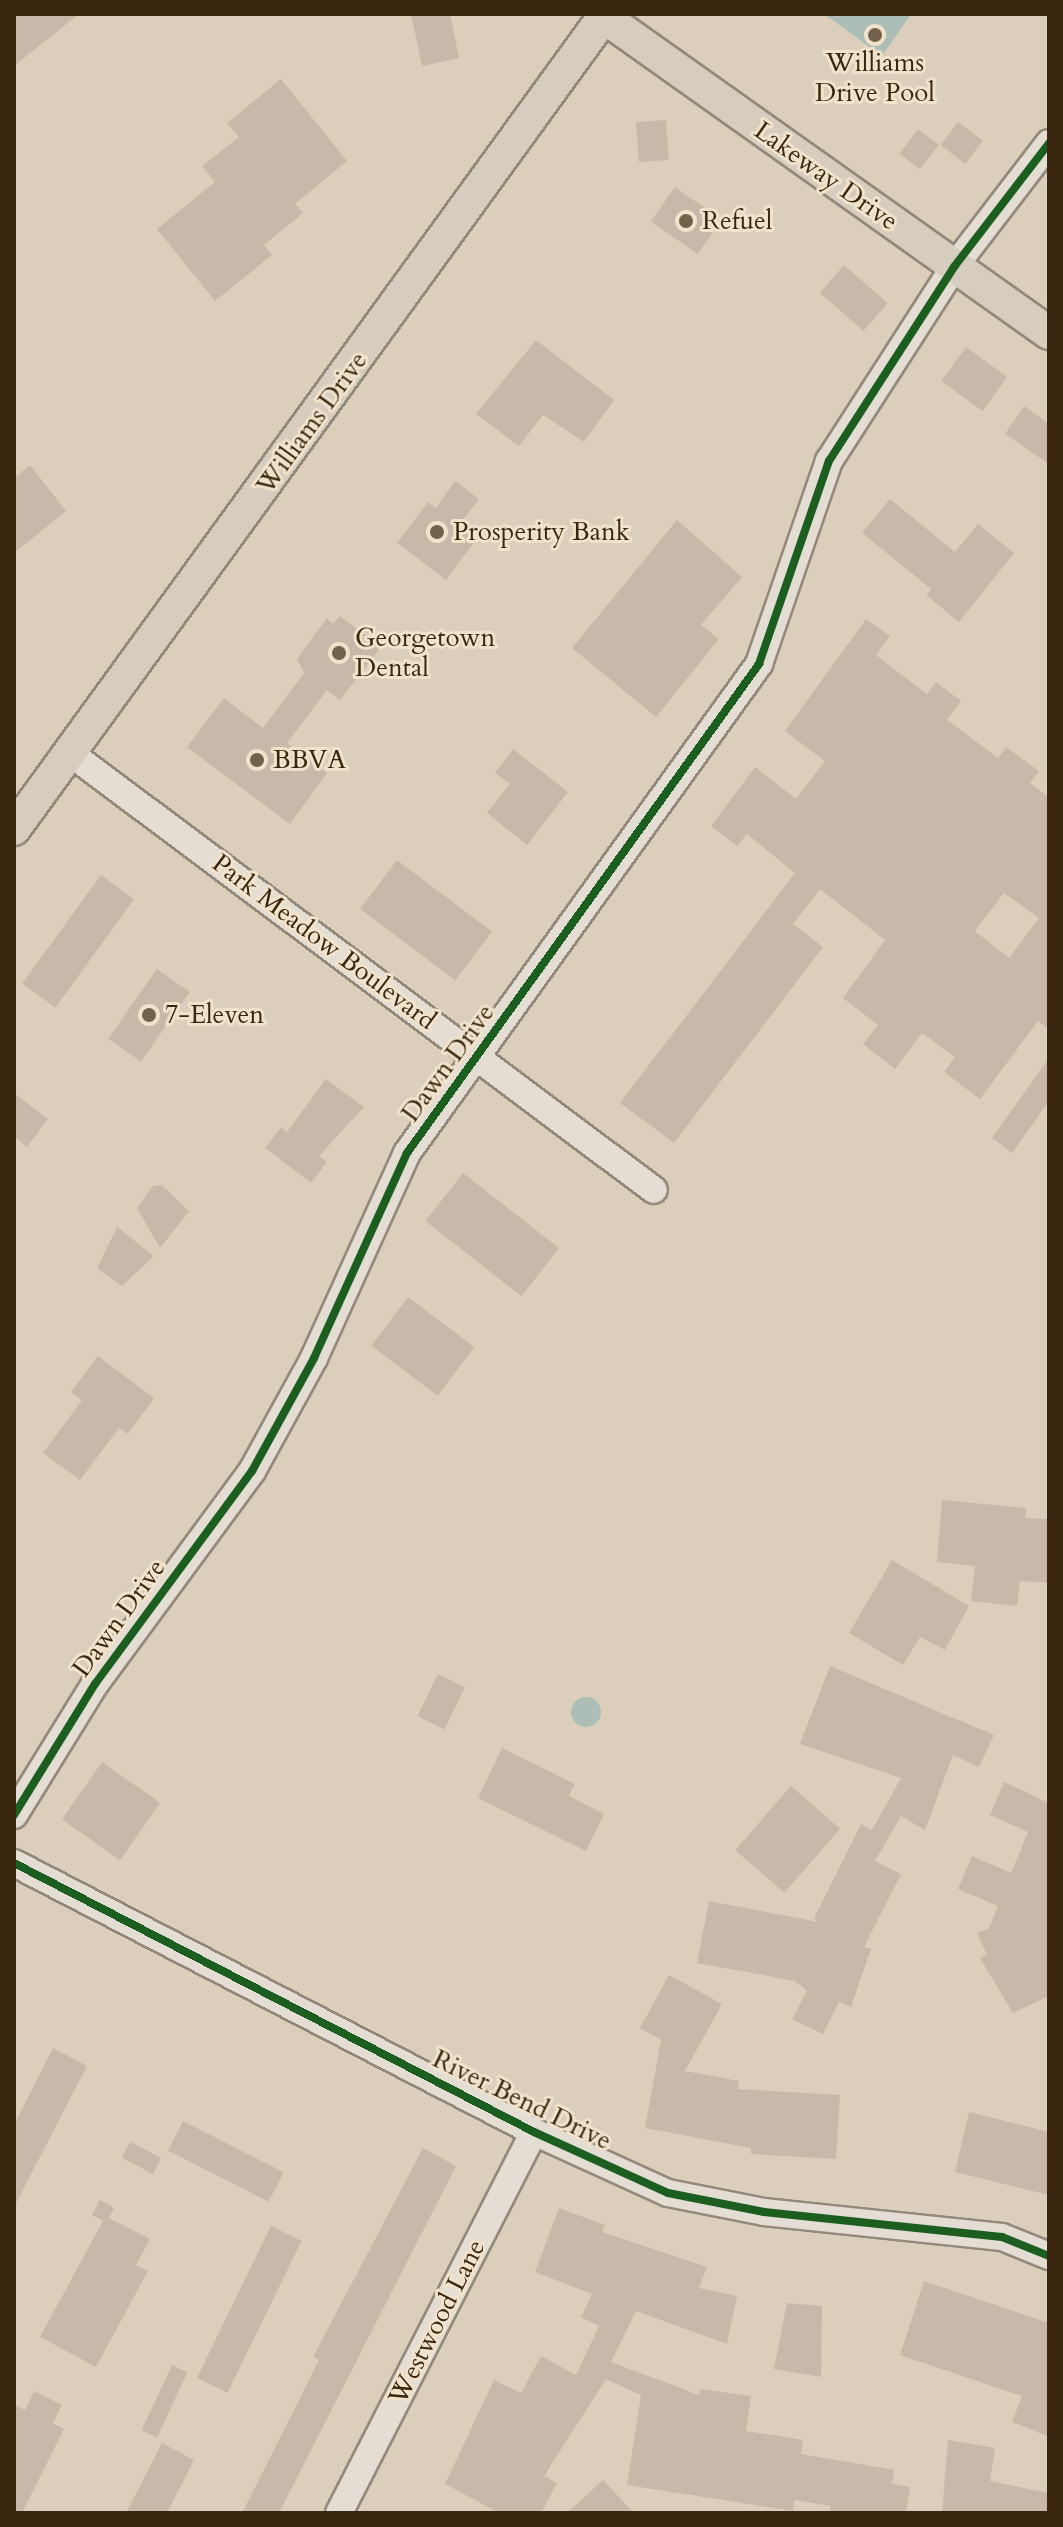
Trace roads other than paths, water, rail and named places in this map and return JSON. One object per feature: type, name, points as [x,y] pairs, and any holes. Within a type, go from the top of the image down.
[{"type":"main road","name":"Lakeway Drive","points":[[604,15],[1049,333]]},
{"type":"main road","name":"Williams Drive","points":[[14,829],[604,15]]},
{"type":"street","name":"Dawn Drive","points":[[14,1815],[95,1684],[252,1471],[314,1358],[407,1153],[759,664],[829,461],[954,267],[1049,143]]},
{"type":"street","name":"Park Meadow Boulevard","points":[[70,753],[654,1190]]},
{"type":"street","name":"River Bend Drive","points":[[14,1863],[534,2132],[668,2193],[764,2212],[1002,2237],[1049,2256]]},
{"type":"street","name":"Westwood Lane","points":[[339,2513],[534,2132]]},
{"type":"place","name":"Williams Drive Pool","points":[[875,35]]},
{"type":"place","name":"Refuel","points":[[686,221]]},
{"type":"place","name":"Prosperity Bank","points":[[437,532]]},
{"type":"place","name":"Georgetown Dental","points":[[339,653]]},
{"type":"place","name":"BBVA","points":[[257,760]]},
{"type":"place","name":"7-Eleven","points":[[149,1015]]}]
